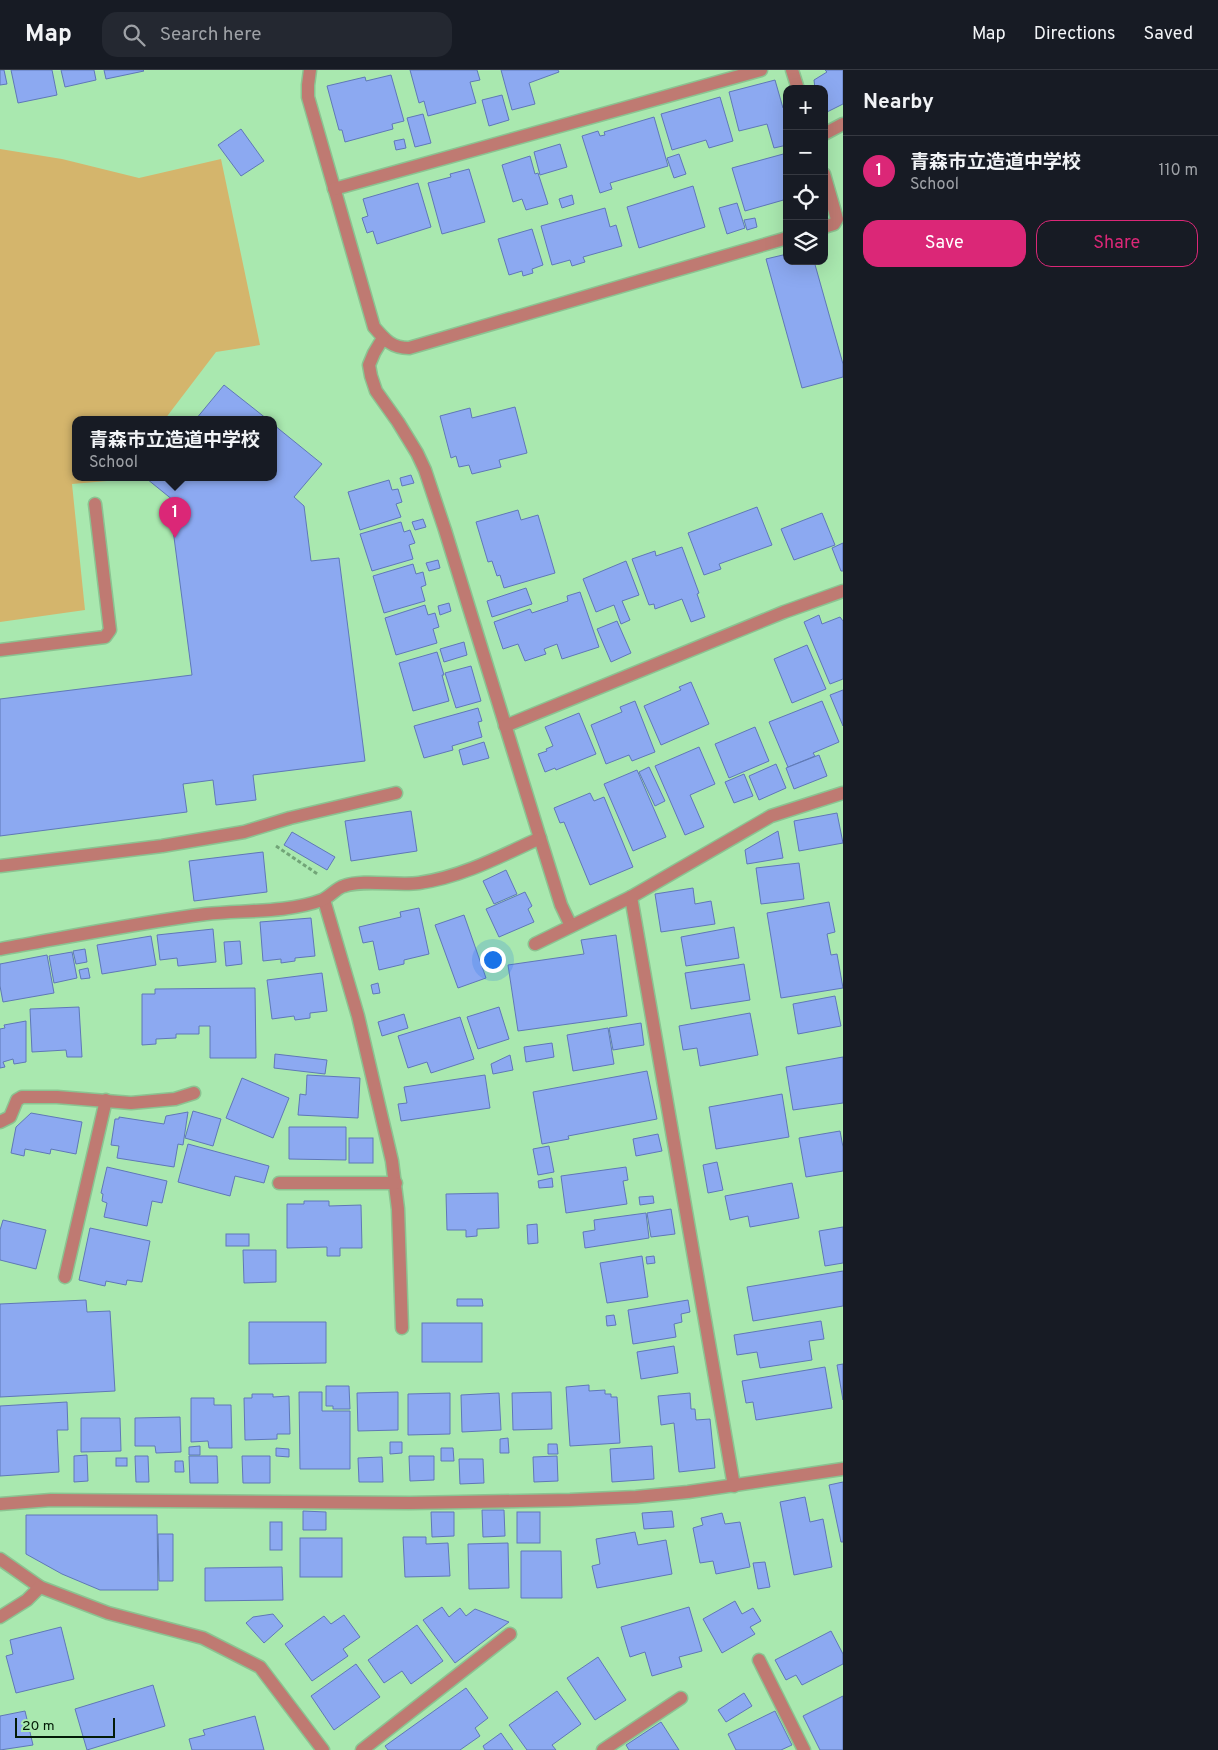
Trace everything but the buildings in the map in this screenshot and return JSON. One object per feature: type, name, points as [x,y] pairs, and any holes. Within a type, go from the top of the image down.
[{"type":"street","points":[[310,70],[308,97],[374,327],[383,338],[397,348],[409,348],[783,239]]},
{"type":"street","points":[[334,189],[761,70]]},
{"type":"street","points":[[792,70],[797,85]]},
{"type":"street","points":[[828,132],[843,124]]},
{"type":"street","points":[[824,175],[837,219],[834,224],[828,226]]},
{"type":"street","points":[[383,338],[369,364],[370,376],[376,391],[398,422],[425,470],[561,905],[571,926]]},
{"type":"street","points":[[0,650],[105,636],[110,630],[95,504]]},
{"type":"street","points":[[504,726],[784,612],[843,591]]},
{"type":"street","points":[[0,866],[162,846],[244,832],[290,818],[396,793]]},
{"type":"street","points":[[535,944],[631,897],[771,816],[843,793]]},
{"type":"street","points":[[0,949],[207,914],[288,907],[324,900],[342,886],[356,884],[417,884],[441,880],[540,838]]},
{"type":"street","points":[[631,897],[734,1486]]},
{"type":"street","points":[[324,900],[358,1016],[392,1160],[396,1183],[402,1328]]},
{"type":"street","points":[[0,1122],[10,1117],[17,1100],[22,1097],[58,1097],[131,1103],[175,1099],[194,1093]]},
{"type":"street","points":[[65,1277],[106,1100]]},
{"type":"street","points":[[279,1183],[396,1183]]},
{"type":"street","points":[[0,1504],[51,1500],[519,1502],[636,1497],[734,1486],[843,1469]]},
{"type":"street","points":[[0,1559],[40,1587],[108,1613],[203,1638],[260,1667],[323,1750]]},
{"type":"street","points":[[0,1617],[27,1600],[40,1587]]},
{"type":"street","points":[[362,1750],[510,1634]]},
{"type":"street","points":[[759,1660],[804,1750]]},
{"type":"street","points":[[605,1749],[681,1698]]},
{"type":"path","points":[[254,829],[274,845],[327,880],[342,886]]},
{"type":"shaded area","points":[[0,149],[62,159],[139,178],[221,159],[260,345],[216,352],[167,416],[72,416],[72,481],[107,481],[72,484],[85,610],[0,622]]},
{"type":"place","name":"青森市立造道中学校","points":[[175,538]]}]
